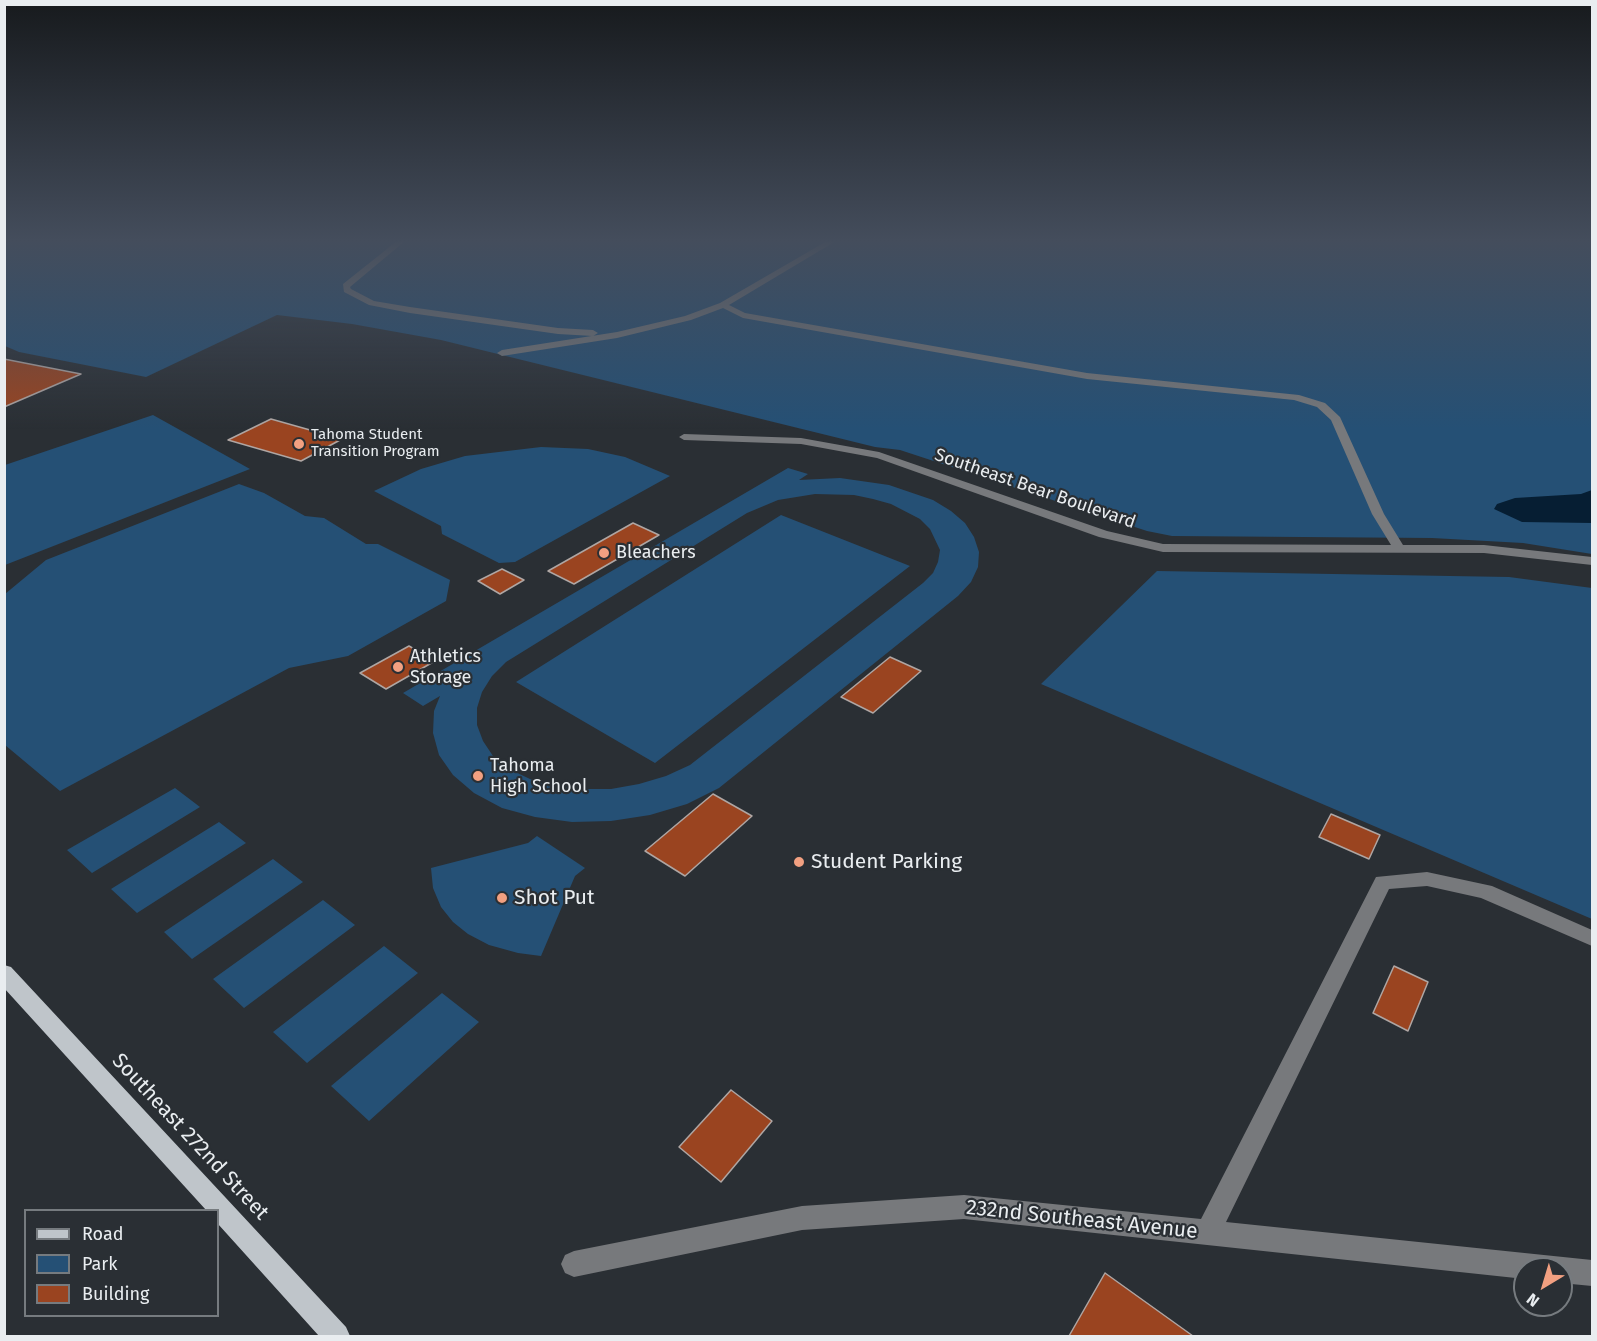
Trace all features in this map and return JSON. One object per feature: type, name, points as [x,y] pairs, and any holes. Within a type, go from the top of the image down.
[{"type":"main road","name":"Southeast 272nd Street","points":[[4,973],[337,1336]]},
{"type":"street","points":[[375,304],[558,331],[617,335]]},
{"type":"street","points":[[502,353],[617,335],[688,318],[723,305],[743,315],[1087,376],[1295,397],[1321,405],[1336,419],[1378,514],[1399,548]]},
{"type":"street","name":"Southeast Bear Boulevard","points":[[684,437],[801,441],[879,455],[1102,534],[1163,548],[1484,549],[1593,561]]},
{"type":"street","points":[[1208,1232],[1383,882],[1427,879],[1485,891],[1593,938]]},
{"type":"street","name":"232nd Southeast Avenue","points":[[574,1264],[802,1218],[964,1207],[1593,1273]]},
{"type":"green space","points":[[5,304],[1592,304],[1592,554],[1523,543],[1432,538],[1172,536],[1147,531],[900,450],[875,447],[441,340],[352,324],[277,315],[146,377],[19,352],[5,346]]},
{"type":"green space","points":[[153,415],[250,469],[5,565],[5,465]]},
{"type":"green space","points":[[541,447],[588,449],[625,457],[670,476],[515,562],[499,563],[442,534],[441,526],[374,491],[421,469],[465,456]]},
{"type":"green space","points":[[788,468],[808,474],[799,480],[840,478],[889,485],[933,500],[965,523],[974,537],[979,552],[978,567],[971,582],[958,596],[719,788],[687,804],[650,815],[611,821],[572,822],[535,817],[502,808],[474,793],[453,775],[439,755],[433,733],[434,711],[440,696],[423,706],[403,693]],"holes":[[[815,494],[854,495],[891,504],[920,519],[930,529],[940,550],[933,573],[690,765],[666,776],[639,784],[611,789],[582,789],[555,786],[530,779],[509,769],[493,756],[483,741],[477,725],[477,708],[482,692],[492,676],[506,662],[747,513],[778,500]]]},
{"type":"green space","points":[[239,484],[264,493],[305,516],[324,518],[366,544],[378,544],[450,580],[446,601],[348,656],[289,668],[60,791],[5,745],[5,594],[46,560]]},
{"type":"green space","points":[[781,515],[910,566],[655,763],[516,682]]},
{"type":"green space","points":[[1157,571],[1509,577],[1592,588],[1592,919],[1041,684]]},
{"type":"green space","points":[[175,788],[200,807],[92,873],[67,850]]},
{"type":"green space","points":[[219,822],[246,843],[137,913],[111,889]]},
{"type":"green space","name":"Shot Put","points":[[537,836],[585,868],[575,876],[541,956],[518,953],[489,945],[468,934],[453,922],[441,907],[433,888],[431,868],[528,843]]},
{"type":"green space","points":[[273,859],[303,882],[192,959],[164,932]]},
{"type":"green space","points":[[323,900],[355,925],[244,1008],[213,979]]},
{"type":"green space","points":[[384,946],[418,973],[307,1063],[273,1032]]},
{"type":"green space","points":[[442,993],[479,1022],[369,1121],[331,1086]]},
{"type":"shaded area","points":[[1592,490],[1592,523],[1522,522],[1494,509],[1497,504],[1515,498],[1581,494]]},
{"type":"building","points":[[4,359],[81,374],[4,407]]},
{"type":"building","points":[[271,419],[342,439],[301,461],[228,440]]},
{"type":"building","name":"Bleachers","points":[[633,523],[659,535],[574,584],[548,571]]},
{"type":"building","points":[[502,569],[524,580],[500,594],[478,581]]},
{"type":"building","name":"Athletics Storage","points":[[409,646],[435,661],[386,689],[360,673]]},
{"type":"building","points":[[890,657],[921,671],[873,713],[841,697]]},
{"type":"building","points":[[713,794],[752,816],[685,876],[645,851]]},
{"type":"building","points":[[1331,814],[1380,835],[1369,859],[1319,837]]},
{"type":"building","points":[[1394,966],[1428,982],[1408,1031],[1373,1013]]},
{"type":"building","points":[[731,1090],[772,1121],[721,1182],[679,1147]]},
{"type":"building","points":[[1105,1273],[1193,1336],[1069,1336]]},
{"type":"place","name":"Tahoma Student Transition Program","points":[[299,444]]},
{"type":"place","name":"Bleachers","points":[[604,553]]},
{"type":"place","name":"Athletics Storage","points":[[398,667]]},
{"type":"place","name":"Tahoma High School","points":[[478,776]]},
{"type":"place","name":"Student Parking","points":[[799,862]]},
{"type":"place","name":"Shot Put","points":[[502,898]]}]
